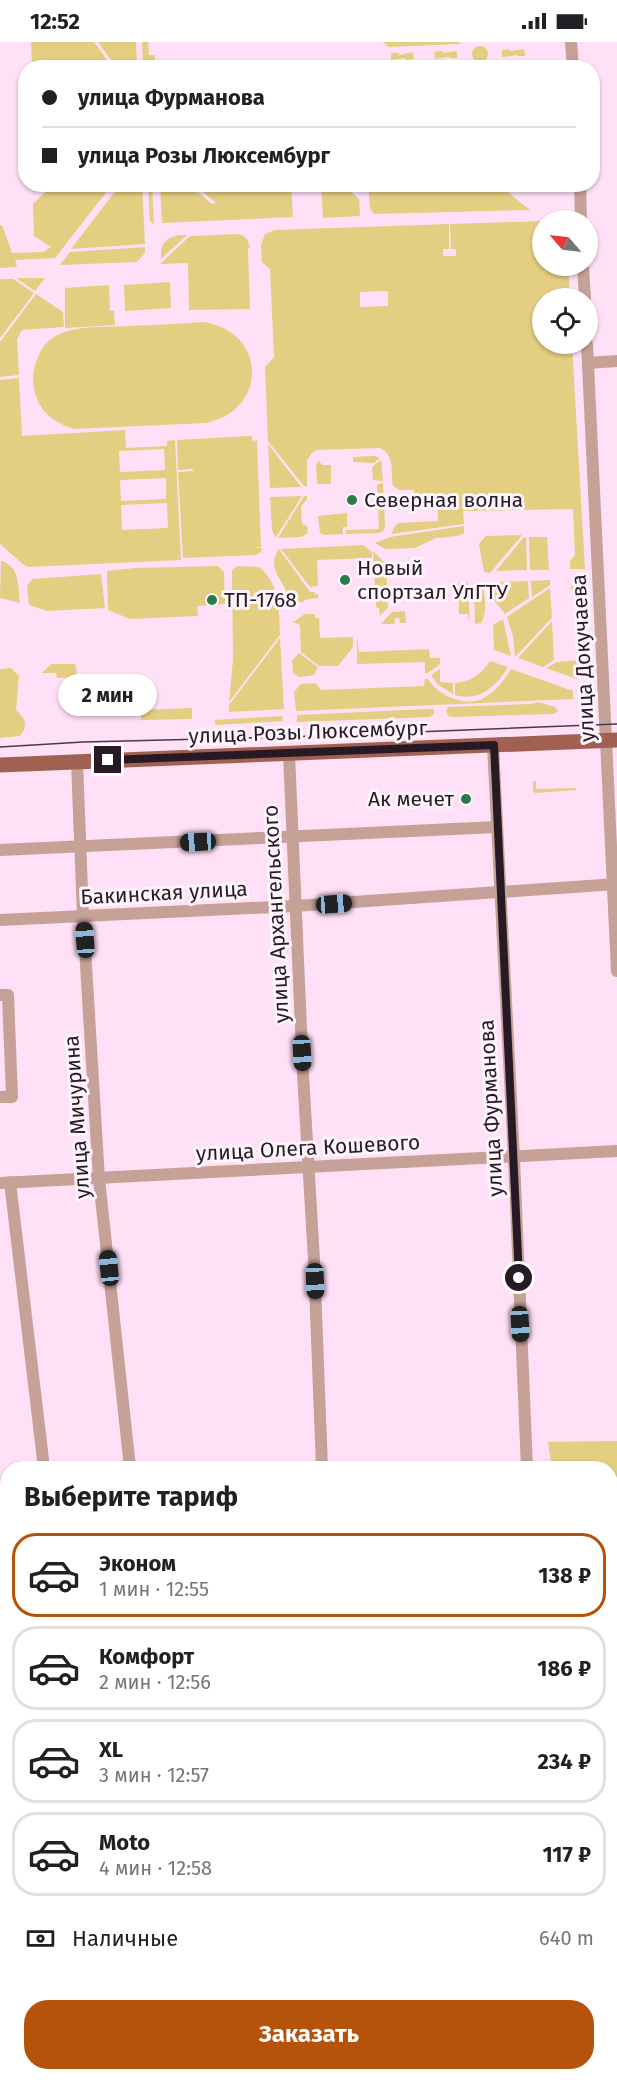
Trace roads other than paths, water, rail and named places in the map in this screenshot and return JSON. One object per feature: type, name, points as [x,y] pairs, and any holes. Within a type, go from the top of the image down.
[{"type":"main road","name":"улица Розы Люксембург","points":[[0,765],[612,740]]},
{"type":"street","points":[[571,42],[572,60]]},
{"type":"street","points":[[580,192],[581,210]]},
{"type":"street","name":"улица Докучаева","points":[[588,354],[612,740],[617,971]]},
{"type":"street","points":[[588,363],[617,362]]},
{"type":"street","name":"улица Фурманова","points":[[494,745],[527,1461]]},
{"type":"street","name":"улица Архангельского","points":[[289,754],[291,837],[322,1461]]},
{"type":"street","name":"улица Мичурина","points":[[77,762],[83,916],[99,1179],[129,1461]]},
{"type":"street","points":[[0,850],[497,827]]},
{"type":"street","name":"Бакинская улица","points":[[0,920],[295,906],[615,884]]},
{"type":"street","points":[[0,1097],[12,1097],[4,995]]},
{"type":"street","name":"улица Олега Кошевого","points":[[5,1183],[617,1151]]},
{"type":"street","points":[[5,1183],[43,1461]]},
{"type":"tram line","points":[[0,747],[83,742],[290,737],[617,724]]},
{"type":"place","name":"Северная волна","points":[[352,500]]},
{"type":"place","name":"Новый спортзал УлГТУ","points":[[345,580]]},
{"type":"place","name":"ТП-1768","points":[[212,600]]},
{"type":"place","name":"Ак мечет","points":[[466,799]]}]
